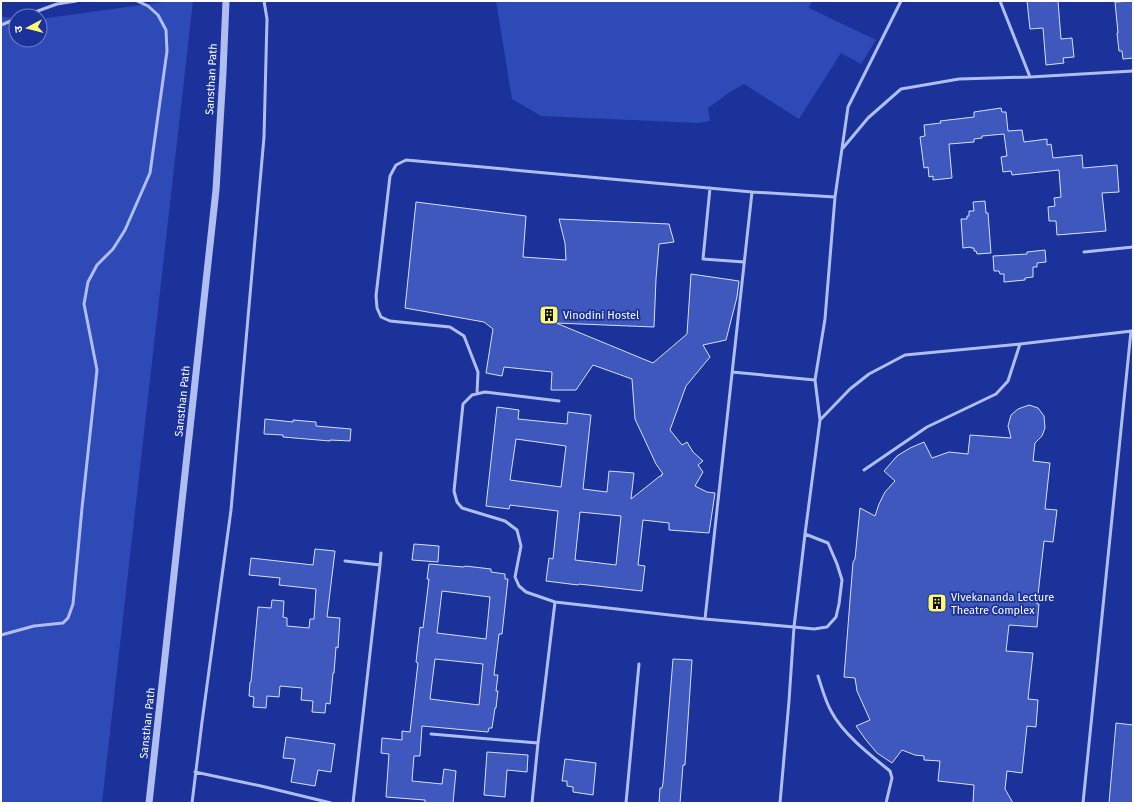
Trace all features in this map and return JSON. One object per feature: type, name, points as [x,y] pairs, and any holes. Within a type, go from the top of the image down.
[{"type":"street","name":"Sansthan Path","points":[[149,803],[216,190],[224,73],[226,1]]},
{"type":"lane","points":[[46,8],[57,4],[76,1]]},
{"type":"lane","points":[[1,635],[34,626],[63,623],[68,618],[73,604],[97,370],[84,304],[88,282],[97,264],[113,249],[125,230],[150,173],[167,51],[166,30],[158,15],[148,6],[137,1]]},
{"type":"lane","points":[[192,803],[231,510],[264,137],[267,19],[264,1]]},
{"type":"lane","points":[[780,803],[794,627],[820,420],[815,380],[825,319],[835,197],[848,107],[901,1]]},
{"type":"lane","points":[[1000,1],[1030,77]]},
{"type":"lane","points":[[842,149],[868,118],[901,90],[959,79],[1030,77],[1133,71]]},
{"type":"lane","points":[[477,394],[478,372],[464,336],[450,327],[390,321],[381,317],[376,296],[390,176],[396,165],[406,160],[752,192],[835,197]]},
{"type":"lane","points":[[710,188],[703,258],[744,262]]},
{"type":"lane","points":[[705,619],[752,192]]},
{"type":"lane","points":[[1084,252],[1133,247]]},
{"type":"lane","points":[[820,420],[850,389],[869,374],[905,355],[1132,331],[1083,803]]},
{"type":"lane","points":[[864,470],[927,427],[996,394],[1008,381],[1020,344]]},
{"type":"lane","points":[[732,372],[815,380]]},
{"type":"lane","points":[[558,401],[485,392],[472,395],[463,404],[454,491],[456,502],[462,508],[505,521],[516,530],[521,546],[515,577],[519,586],[526,592],[555,602],[705,619],[814,629],[827,627],[836,617],[842,580],[828,543],[805,534]]},
{"type":"lane","points":[[353,803],[381,553]]},
{"type":"lane","points":[[345,561],[380,565]]},
{"type":"lane","points":[[532,803],[555,602]]},
{"type":"lane","points":[[626,803],[639,664]]},
{"type":"lane","points":[[818,676],[831,710],[839,723],[848,734],[890,771],[892,778],[886,803]]},
{"type":"lane","points":[[431,734],[538,743]]},
{"type":"lane","points":[[195,772],[331,803]]},
{"type":"shaded area","points":[[170,1],[193,1],[102,803],[1,803],[1,17],[8,17],[8,48],[48,48],[48,18]]},
{"type":"shaded area","points":[[496,1],[812,1],[809,8],[876,40],[861,64],[841,53],[799,119],[744,84],[708,108],[710,121],[698,123],[541,116],[512,99]]},
{"type":"building","points":[[1027,1],[1058,1],[1061,39],[1072,38],[1074,57],[1063,58],[1064,63],[1046,65],[1043,28],[1030,29]]},
{"type":"building","points":[[1133,1],[1133,58],[1123,59],[1122,51],[1119,51],[1115,2]]},
{"type":"building","points":[[1001,108],[1002,112],[1006,112],[1008,131],[1022,130],[1024,142],[1047,139],[1047,145],[1051,144],[1053,158],[1082,155],[1083,168],[1117,165],[1119,192],[1102,193],[1106,231],[1057,235],[1056,221],[1049,221],[1048,207],[1055,206],[1054,198],[1061,197],[1059,170],[1012,175],[1011,171],[1003,172],[1001,157],[1007,156],[1004,134],[982,136],[982,138],[974,139],[974,142],[949,144],[952,178],[933,180],[933,176],[929,177],[928,167],[924,168],[920,137],[925,136],[924,125],[941,123],[940,121],[974,117],[974,112]]},
{"type":"building","points":[[985,201],[986,213],[988,213],[991,253],[977,254],[976,251],[974,251],[974,248],[963,248],[961,219],[967,219],[967,216],[969,216],[969,211],[974,211],[973,202]]},
{"type":"building","name":"Vinodini Hostel","points":[[416,202],[526,216],[523,257],[566,260],[565,243],[559,219],[669,224],[674,242],[659,244],[654,327],[556,323],[653,363],[687,334],[691,274],[739,281],[737,297],[726,340],[703,345],[710,357],[686,386],[670,430],[682,445],[687,442],[693,452],[703,461],[698,465],[703,472],[695,486],[707,492],[715,493],[709,533],[669,530],[669,523],[643,520],[638,565],[645,566],[642,591],[546,581],[549,558],[553,559],[558,511],[510,505],[509,509],[486,506],[497,407],[519,410],[518,419],[567,424],[568,412],[591,415],[583,489],[607,492],[609,471],[634,473],[631,499],[663,474],[656,464],[635,419],[632,379],[593,365],[576,390],[551,390],[552,372],[504,367],[502,376],[486,373],[493,329],[484,322],[405,308]],"holes":[[[516,439],[566,446],[561,487],[510,480]],[[580,512],[621,516],[616,565],[575,560]]]},
{"type":"building","points":[[1045,250],[1046,262],[1037,263],[1037,267],[1033,267],[1033,277],[1025,278],[1025,280],[1004,282],[1004,274],[1000,274],[999,271],[994,271],[993,256],[1027,254],[1027,252]]},
{"type":"building","name":"Vivekananda Lecture Theatre Complex","points":[[1029,405],[1038,408],[1044,416],[1045,428],[1042,436],[1035,443],[1033,461],[1050,463],[1045,509],[1057,510],[1053,542],[1044,541],[1037,604],[1039,604],[1037,627],[1009,625],[1006,651],[1033,653],[1028,699],[1038,700],[1036,727],[1027,726],[1022,773],[1007,771],[1005,789],[1013,803],[973,803],[974,785],[938,781],[940,761],[924,760],[924,756],[915,755],[902,750],[892,763],[877,753],[856,726],[870,720],[857,691],[855,678],[844,677],[853,562],[855,559],[860,508],[875,516],[885,492],[895,481],[884,471],[897,456],[910,448],[924,442],[932,458],[949,452],[968,454],[970,435],[1011,438],[1008,426],[1011,415],[1018,409]]},
{"type":"building","points":[[265,419],[293,422],[293,420],[316,422],[316,426],[351,429],[350,441],[330,441],[264,434]]},
{"type":"building","points":[[414,544],[439,546],[438,562],[412,560]]},
{"type":"building","points":[[315,549],[335,551],[327,617],[340,618],[338,648],[336,647],[330,704],[326,703],[325,713],[312,712],[313,701],[301,700],[302,688],[280,686],[279,697],[267,696],[266,708],[253,707],[254,697],[249,696],[258,607],[271,608],[272,600],[284,601],[283,617],[287,618],[287,626],[309,628],[310,619],[314,619],[316,589],[279,585],[280,578],[249,575],[251,558],[313,565]]},
{"type":"building","points":[[429,564],[491,569],[491,572],[505,574],[505,579],[508,579],[502,634],[499,634],[494,675],[498,675],[496,691],[498,691],[492,728],[489,728],[488,732],[422,726],[420,756],[414,756],[412,781],[442,784],[444,769],[456,771],[453,803],[425,803],[425,800],[386,797],[389,754],[381,753],[382,738],[402,740],[402,731],[410,732],[418,663],[416,662],[420,627],[423,628],[429,579],[427,579]],"holes":[[[442,591],[490,597],[486,639],[437,633]],[[435,659],[483,664],[479,705],[430,699]]]},
{"type":"building","points":[[673,659],[692,660],[685,765],[683,765],[680,803],[659,803],[660,788],[662,788],[663,783]]},
{"type":"building","points":[[1116,723],[1133,725],[1133,803],[1109,803]]},
{"type":"building","points":[[286,737],[335,744],[331,772],[318,770],[315,786],[291,782],[295,759],[283,758]]},
{"type":"building","points":[[487,752],[528,755],[527,772],[507,770],[505,797],[484,795]]},
{"type":"building","points":[[565,759],[596,763],[593,795],[573,792],[573,787],[567,786],[567,781],[562,781]]},
{"type":"place","name":"Vinodini Hostel","points":[[549,315]]},
{"type":"place","name":"Vivekananda Lecture Theatre Complex","points":[[937,603]]}]
